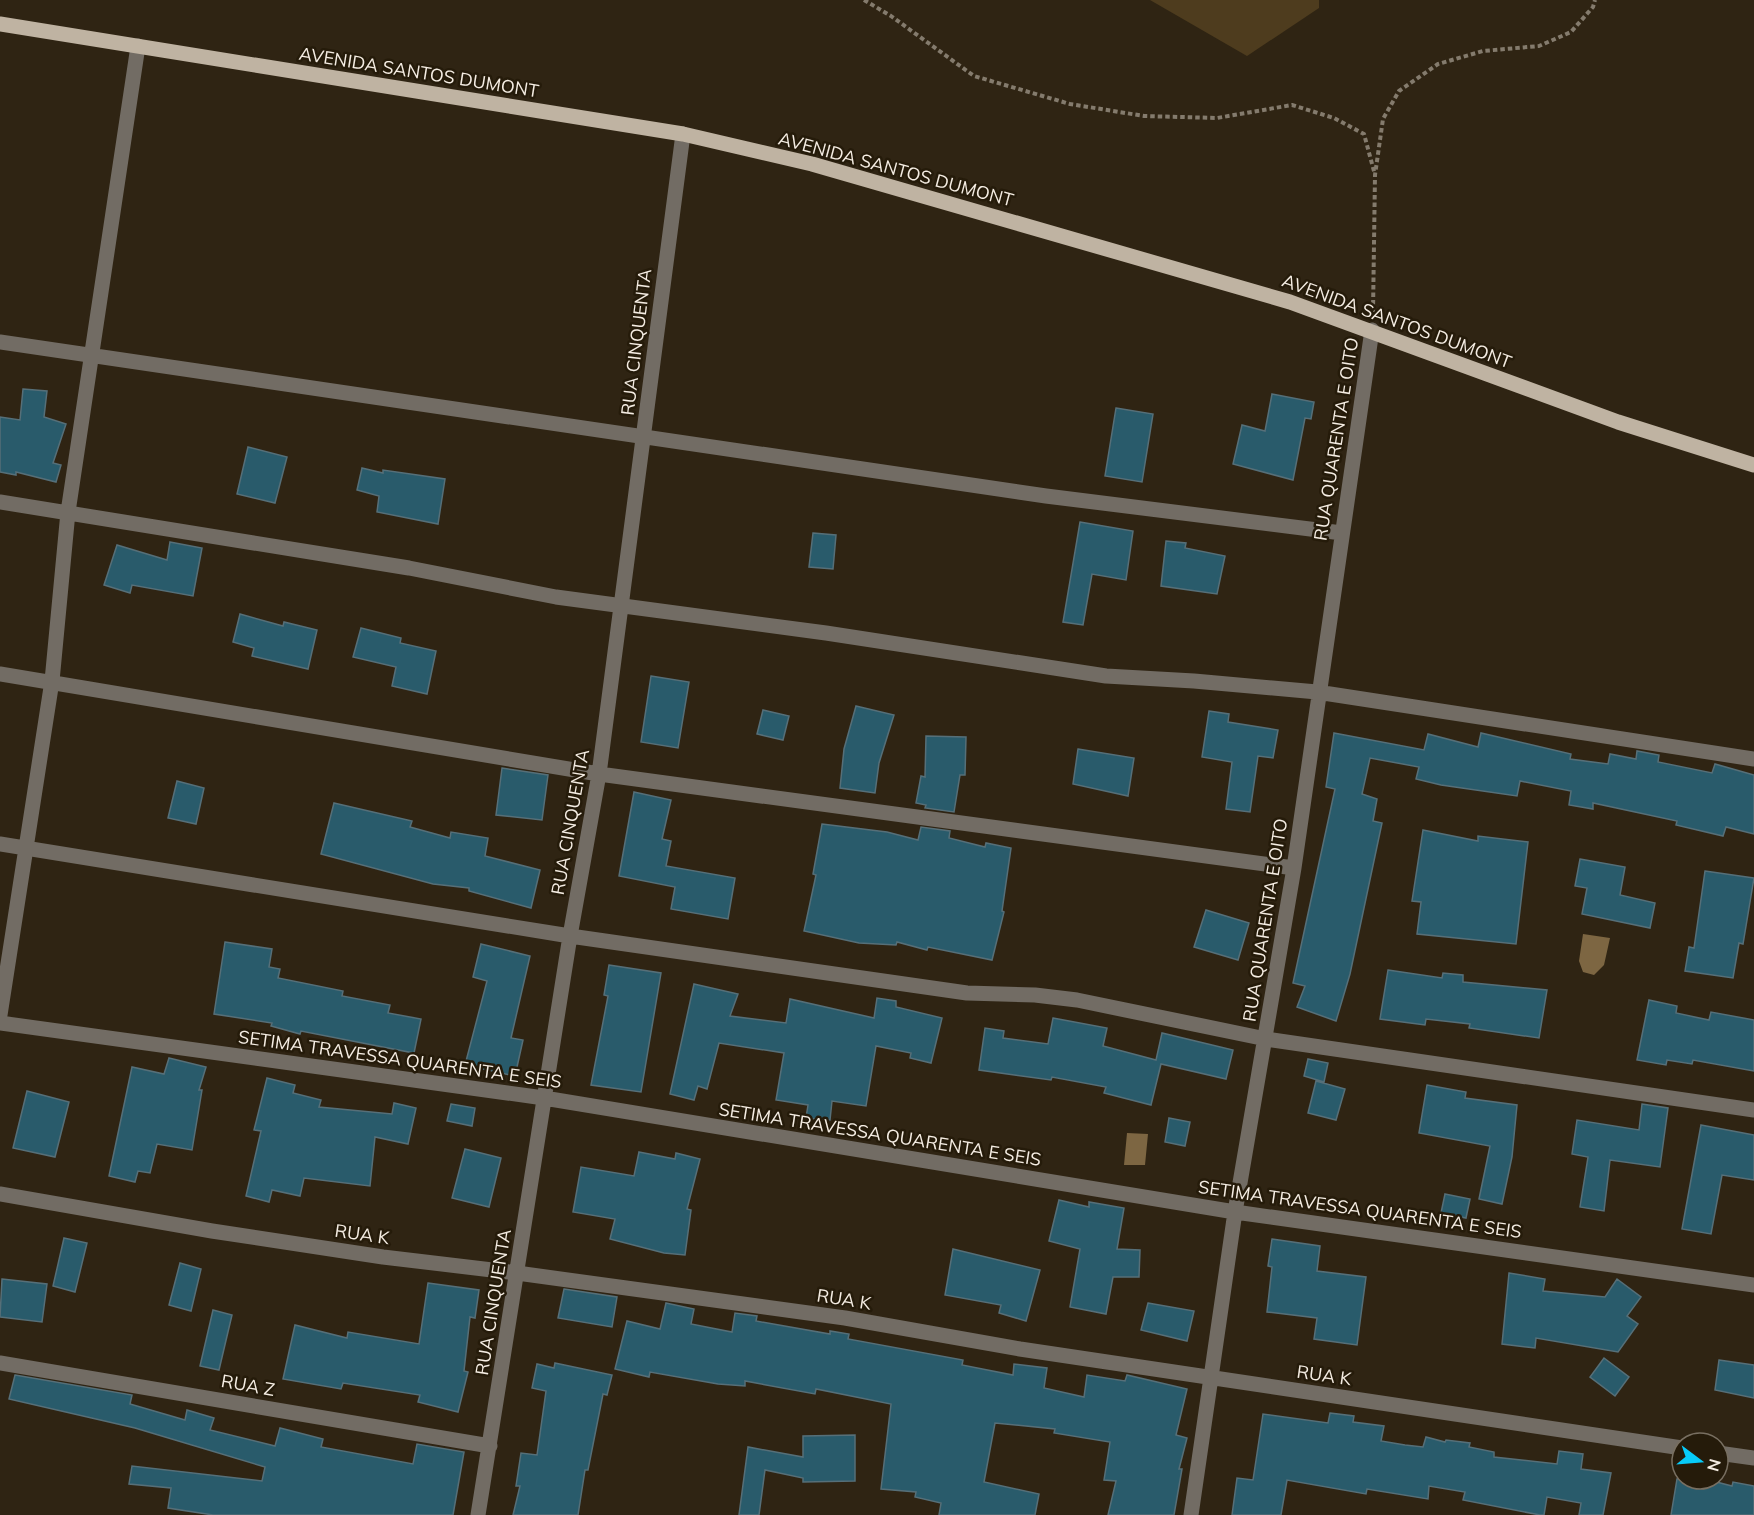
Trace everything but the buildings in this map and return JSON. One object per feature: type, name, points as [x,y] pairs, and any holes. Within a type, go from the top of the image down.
[{"type":"main road","name":"AVENIDA SANTOS DUMONT","points":[[0,24],[683,134],[941,199],[1290,302],[1372,330],[1524,388],[1754,465]]},
{"type":"street","points":[[0,1015],[52,681],[69,512],[138,46]]},
{"type":"street","name":"RUA CINQUENTA","points":[[478,1515],[570,936],[599,774],[683,134]]},
{"type":"street","name":"RUA QUARENTA E OITO","points":[[1191,1515],[1236,1212],[1293,868],[1317,692],[1372,330]]},
{"type":"street","points":[[0,342],[1058,497],[1342,533]]},
{"type":"street","points":[[0,502],[410,568],[556,597],[621,604],[1106,676],[1317,692],[1754,759]]},
{"type":"street","points":[[0,674],[599,774],[1293,868]]},
{"type":"street","points":[[0,844],[570,936],[967,993],[1035,995],[1077,1000],[1266,1039],[1754,1110]]},
{"type":"street","name":"SETIMA TRAVESSA QUARENTA E SEIS","points":[[0,1023],[544,1098],[1236,1212],[1754,1285]]},
{"type":"street","name":"RUA K","points":[[0,1194],[360,1254],[845,1318],[1020,1349],[1670,1446]]},
{"type":"street","name":"RUA Z","points":[[0,1363],[490,1446]]},
{"type":"street","points":[[1730,1455],[1754,1458]]},
{"type":"path","points":[[864,0],[891,16],[974,76],[1070,104],[1144,116],[1217,118],[1292,105],[1334,118],[1364,134],[1375,175]]},
{"type":"path","points":[[1372,330],[1375,175],[1383,119],[1399,91],[1438,64],[1483,51],[1539,46],[1571,32],[1595,0]]},
{"type":"shaded area","points":[[1150,0],[1319,0],[1319,8],[1247,56]]},
{"type":"shaded area","points":[[1583,934],[1610,938],[1604,965],[1594,975],[1583,972],[1579,961]]},
{"type":"shaded area","points":[[1127,1133],[1148,1134],[1145,1165],[1124,1165]]}]
